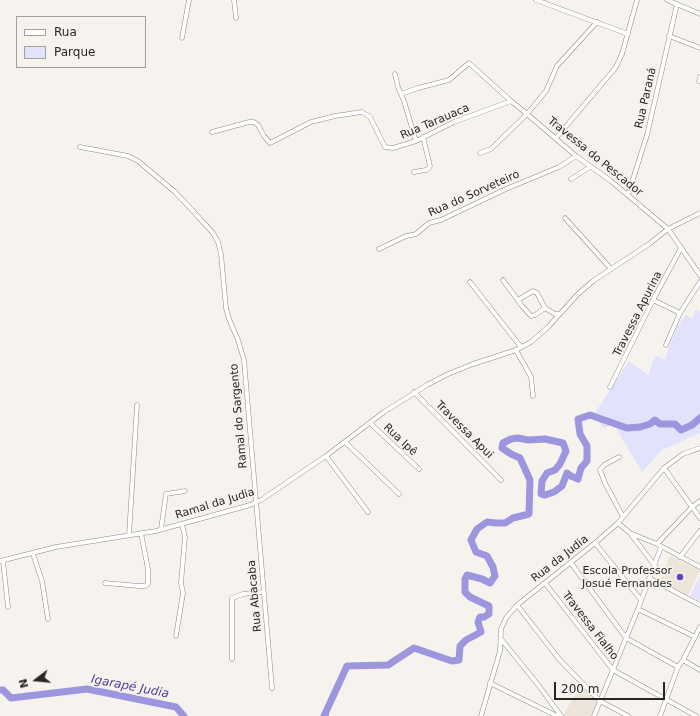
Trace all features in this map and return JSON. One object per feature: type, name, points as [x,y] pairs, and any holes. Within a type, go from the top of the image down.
[{"type":"street","points":[[182,38],[189,0]]},
{"type":"street","points":[[234,0],[236,18]]},
{"type":"street","points":[[536,0],[628,34]]},
{"type":"street","points":[[556,138],[612,72],[622,54],[637,0]]},
{"type":"street","points":[[667,0],[700,14]]},
{"type":"street","name":"Rua Paraná","points":[[628,195],[646,135],[677,4]]},
{"type":"street","points":[[480,153],[491,149],[527,114],[546,91],[557,66],[597,22]]},
{"type":"street","points":[[669,36],[700,48]]},
{"type":"street","name":"Travessa do Pescador","points":[[401,94],[449,80],[469,63],[510,101],[576,156],[628,195],[668,229],[700,275]]},
{"type":"street","points":[[395,74],[416,141]]},
{"type":"street","name":"Rua Tarauaca","points":[[212,132],[254,122],[258,125],[270,143],[311,122],[362,112],[370,117],[383,144],[387,148],[416,141],[454,122],[510,101]]},
{"type":"street","points":[[414,172],[426,170],[430,166],[423,137]]},
{"type":"street","name":"Ramal do Sargento","points":[[80,146],[128,156],[138,161],[175,192],[189,206],[218,242],[221,254],[226,308],[244,360],[255,503]]},
{"type":"street","name":"Rua do Sorveteiro","points":[[379,249],[406,236],[416,234],[429,223],[441,220],[492,195],[559,167],[576,156]]},
{"type":"street","points":[[571,179],[590,167]]},
{"type":"street","points":[[533,396],[531,377],[516,350],[531,342],[548,327],[578,294],[611,269],[649,244],[668,229],[700,213]]},
{"type":"street","points":[[565,218],[611,269]]},
{"type":"street","name":"Travessa Apurina","points":[[610,388],[653,300],[681,248]]},
{"type":"street","points":[[503,280],[531,316],[545,308]]},
{"type":"street","points":[[470,282],[521,347]]},
{"type":"street","points":[[666,345],[680,313],[700,282]]},
{"type":"street","points":[[518,300],[533,291],[537,294],[545,308],[555,314],[560,314]]},
{"type":"street","points":[[653,300],[680,313]]},
{"type":"street","name":"Ramal da Judia","points":[[1,561],[56,547],[162,529],[255,503],[273,493],[326,456],[384,412],[414,392],[448,374],[516,350]]},
{"type":"street","name":"Travessa Apui","points":[[414,392],[501,480]]},
{"type":"street","points":[[129,535],[137,405]]},
{"type":"street","name":"Rua Ipê","points":[[370,423],[419,469]]},
{"type":"street","points":[[345,442],[399,494]]},
{"type":"street","name":"Rua da Judia","points":[[481,716],[500,651],[503,622],[517,605],[596,543],[618,523],[664,468],[683,454],[700,448]]},
{"type":"street","points":[[326,456],[368,512]]},
{"type":"street","points":[[619,457],[604,465],[600,470],[604,483],[623,517]]},
{"type":"street","points":[[664,468],[700,518]]},
{"type":"street","points":[[162,529],[166,494],[185,491]]},
{"type":"street","points":[[594,716],[655,566],[659,545],[692,506],[700,501]]},
{"type":"street","name":"Rua Abacaba","points":[[255,503],[272,688]]},
{"type":"street","points":[[618,523],[630,533],[655,566]]},
{"type":"street","points":[[176,636],[183,593],[182,583],[185,537],[182,524]]},
{"type":"street","points":[[680,557],[700,531]]},
{"type":"street","points":[[105,583],[147,586],[149,582],[148,569],[141,533]]},
{"type":"street","points":[[630,533],[659,545],[700,567]]},
{"type":"street","points":[[596,543],[641,600]]},
{"type":"street","points":[[33,554],[42,581],[48,619]]},
{"type":"street","points":[[1,561],[8,607]]},
{"type":"street","points":[[571,563],[626,638],[678,667]]},
{"type":"street","points":[[650,578],[700,605]]},
{"type":"street","name":"Travessa Fialho","points":[[545,583],[613,670],[696,716]]},
{"type":"street","points":[[232,659],[232,598],[243,594],[263,592]]},
{"type":"street","points":[[517,605],[559,659],[600,701],[628,716]]},
{"type":"street","points":[[638,609],[695,638]]},
{"type":"street","points":[[660,716],[678,667],[700,629]]},
{"type":"street","points":[[501,638],[535,680],[561,716]]},
{"type":"street","points":[[683,660],[700,670]]},
{"type":"street","points":[[490,683],[557,716]]},
{"type":"shaded area","name":"Escola Professor Josué Fernandes","points":[[670,556],[700,570],[688,596],[660,581]]},
{"type":"shaded area","points":[[581,685],[598,701],[591,716],[564,716],[563,715]]},
{"type":"green space","points":[[696,309],[700,312],[700,433],[662,450],[642,472],[614,425],[604,428],[593,416],[629,361],[648,375],[655,356],[665,359],[677,327],[686,314],[692,319]]},
{"type":"green space","points":[[700,576],[700,601],[690,596]]},
{"type":"waterway","name":"Igarapé Judia","points":[[324,716],[347,666],[388,665],[414,648],[452,661],[459,660],[460,646],[466,640],[481,632],[478,622],[480,617],[484,617],[489,614],[489,606],[470,597],[465,592],[465,579],[467,575],[490,583],[495,576],[493,567],[487,556],[476,552],[471,540],[477,529],[487,522],[505,523],[513,518],[529,514],[530,480],[520,458],[502,448],[503,443],[511,439],[518,438],[528,440],[545,439],[563,443],[566,451],[560,464],[555,470],[547,473],[542,481],[541,494],[545,495],[554,492],[562,486],[567,473],[578,479],[581,468],[587,461],[587,446],[580,434],[578,419],[590,415],[627,428],[640,427],[650,424],[655,420],[660,424],[675,424],[681,430],[692,425],[700,418]]},
{"type":"waterway","name":"Igarapé Judia","points":[[0,690],[3,690],[11,698],[87,689],[176,707],[184,716]]},
{"type":"place","name":"Escola Professor Josué Fernandes","points":[[680,577]]}]
